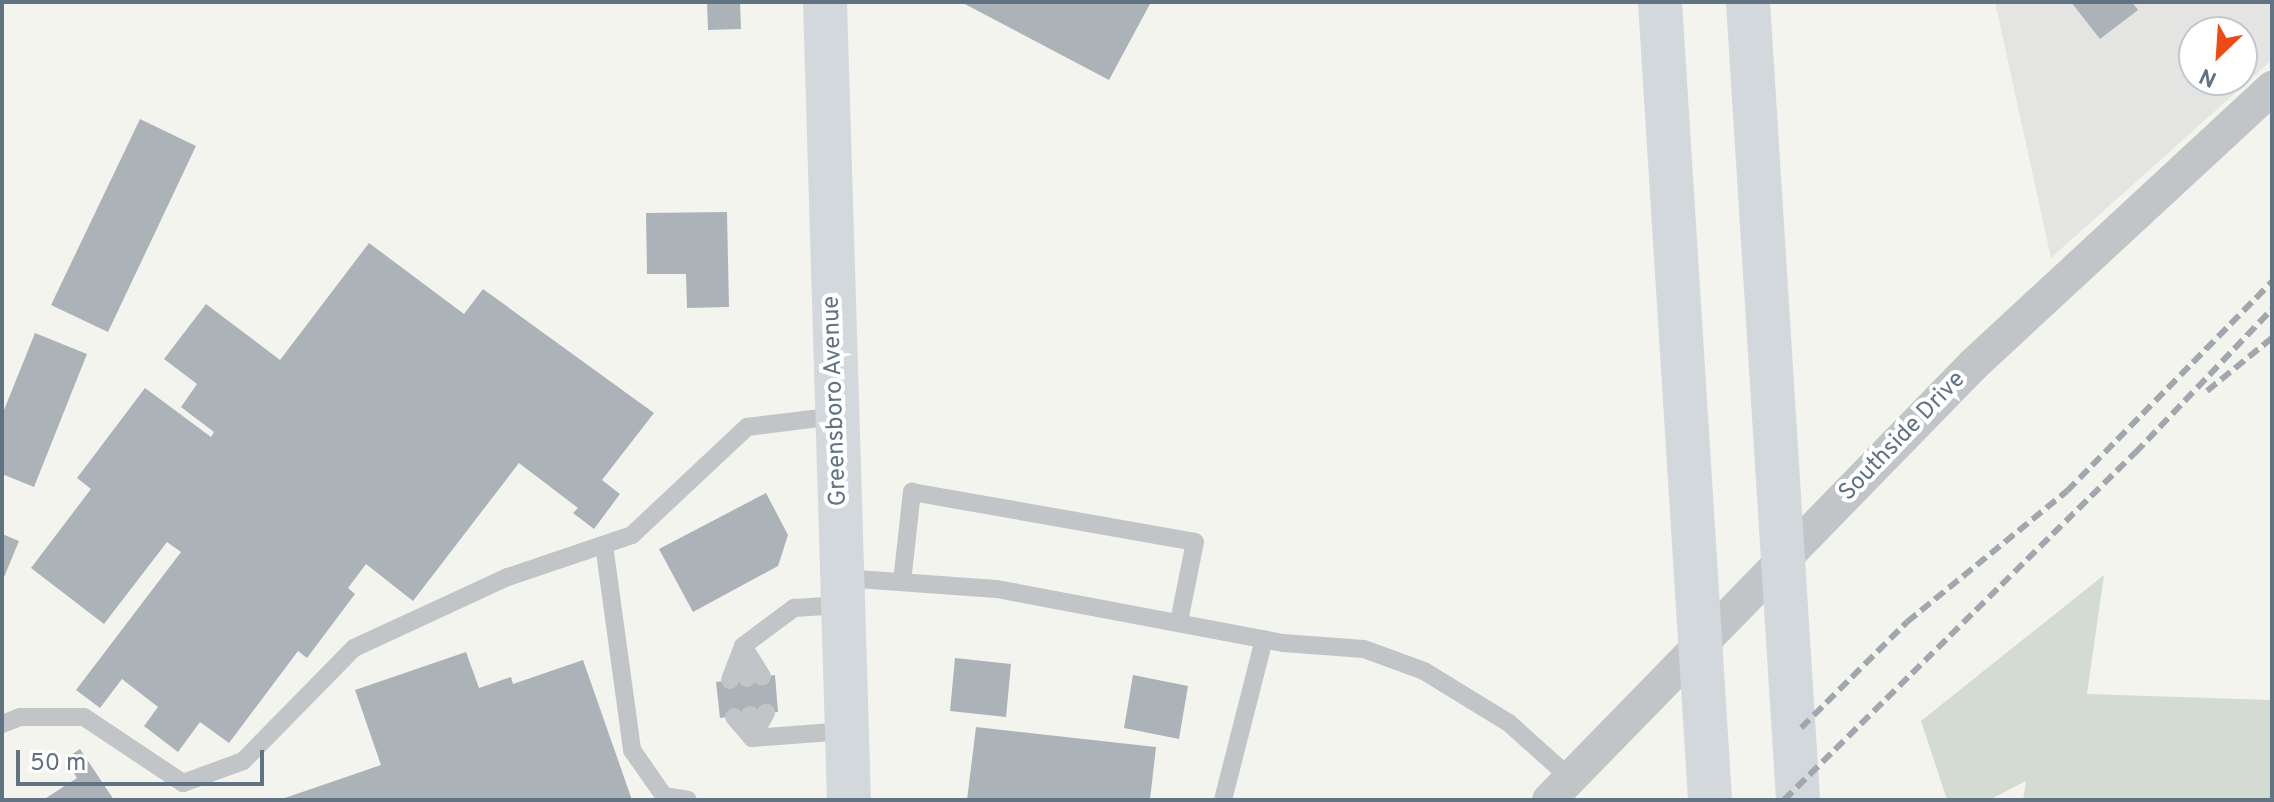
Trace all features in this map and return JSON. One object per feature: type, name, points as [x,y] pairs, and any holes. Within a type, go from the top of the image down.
[{"type":"main road","name":"Greensboro Avenue","points":[[825,2],[849,800]]},
{"type":"main road","points":[[1660,2],[1710,800]]},
{"type":"main road","points":[[1748,2],[1798,800]]},
{"type":"street","name":"Southside Drive","points":[[1560,789],[1973,365],[2272,88]]},
{"type":"lane","points":[[2,724],[20,717],[84,717],[183,783],[243,761],[354,648],[508,577],[632,535],[747,427],[837,416]]},
{"type":"lane","points":[[902,582],[912,492],[1195,542],[1179,621]]},
{"type":"lane","points":[[604,545],[632,750],[664,796],[688,800]]},
{"type":"lane","points":[[743,646],[794,608],[842,591],[902,582],[997,589],[1264,639],[1364,649],[1424,671],[1509,723],[1560,789]]},
{"type":"lane","points":[[1223,800],[1264,639]]},
{"type":"lane","points":[[743,646],[747,678],[743,646]]},
{"type":"lane","points":[[750,715],[752,738],[846,731]]},
{"type":"shaded area","points":[[1995,2],[2272,2],[2272,60],[2258,73],[2258,16],[2178,16],[2178,96],[2232,96],[2051,258]]},
{"type":"shaded area","points":[[2104,575],[2087,694],[2272,700],[2272,800],[2023,800],[2026,781],[1989,800],[1947,800],[1921,721]]},
{"type":"building","points":[[707,2],[740,2],[741,29],[708,30]]},
{"type":"building","points":[[961,2],[1151,2],[1109,80]]},
{"type":"building","points":[[2071,2],[2132,2],[2138,10],[2100,39]]},
{"type":"building","points":[[140,119],[196,146],[108,332],[51,305]]},
{"type":"building","points":[[727,212],[729,307],[687,308],[686,274],[647,274],[646,213]]},
{"type":"building","points":[[369,243],[464,314],[483,289],[654,413],[602,480],[620,494],[594,529],[573,513],[578,508],[519,463],[413,601],[366,564],[348,588],[355,594],[307,658],[298,651],[229,743],[200,722],[178,752],[144,726],[158,707],[122,679],[100,708],[76,690],[181,552],[167,542],[104,624],[31,568],[91,489],[77,478],[145,388],[211,437],[214,432],[181,407],[197,384],[164,359],[206,304],[280,360]]},
{"type":"building","points":[[35,333],[87,354],[34,487],[2,474],[2,415]]},
{"type":"building","points":[[766,493],[788,535],[778,566],[693,612],[659,549]]},
{"type":"building","points":[[2,534],[19,541],[2,582]]},
{"type":"building","points":[[466,652],[479,688],[511,677],[513,684],[583,660],[632,800],[279,800],[381,765],[355,690]]},
{"type":"building","points":[[955,658],[1011,664],[1006,717],[950,711]]},
{"type":"building","points":[[775,675],[778,712],[720,718],[716,682]]},
{"type":"building","points":[[1133,675],[1188,686],[1179,739],[1124,728]]},
{"type":"building","points":[[976,727],[1156,747],[1150,800],[967,800]]},
{"type":"building","points":[[80,749],[114,800],[43,800],[77,778],[65,759]]},
{"type":"railway","points":[[1801,728],[1907,622],[2067,491],[2272,282]]},
{"type":"railway","points":[[1784,800],[2135,453],[2272,309]]},
{"type":"railway","points":[[2207,391],[2272,338]]}]
